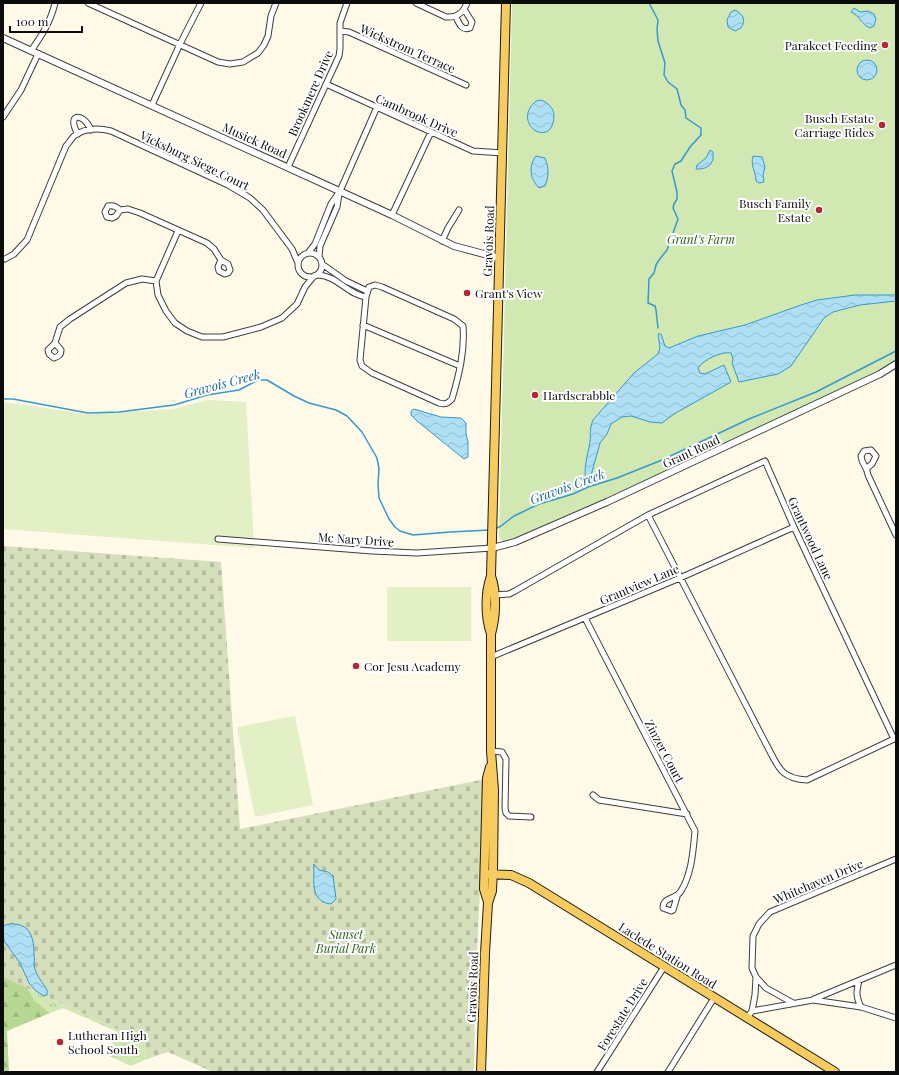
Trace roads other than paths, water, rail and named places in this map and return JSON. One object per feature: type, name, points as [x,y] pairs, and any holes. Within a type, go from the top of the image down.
[{"type":"main road","name":"Gravois Road","points":[[491,634],[487,624],[488,586],[491,576],[492,548],[506,3]]},
{"type":"main road","name":"Gravois Road","points":[[481,1072],[488,903],[484,889],[493,861],[494,784],[491,764],[491,634],[494,623],[495,586],[491,576]]},
{"type":"main road","name":"Gravois Road","points":[[488,874],[487,778],[491,764]]},
{"type":"main road","points":[[493,861],[507,875]]},
{"type":"main road","name":"Laclede Station Road","points":[[488,874],[517,877],[529,883],[834,1072]]},
{"type":"street","points":[[31,51],[45,30],[52,16],[55,3]]},
{"type":"street","points":[[88,3],[218,62],[230,64],[242,62],[258,53],[268,36],[271,16],[276,3]]},
{"type":"street","points":[[152,105],[201,3]]},
{"type":"street","name":"Brookmere Drive","points":[[288,167],[339,56],[342,16],[347,3]]},
{"type":"street","points":[[416,3],[446,17],[456,17],[464,10],[467,3]]},
{"type":"street","points":[[456,17],[461,27],[464,29],[470,28],[472,22],[464,10]]},
{"type":"street","name":"Wickstrom Terrace","points":[[340,31],[350,32],[466,85]]},
{"type":"street","name":"Musick Road","points":[[3,38],[392,215],[442,241],[466,251],[499,258]]},
{"type":"street","points":[[3,117],[21,90],[38,54]]},
{"type":"street","name":"Cambrook Drive","points":[[326,84],[473,151],[503,153]]},
{"type":"street","points":[[305,287],[298,263],[301,256],[307,253],[315,244],[331,204],[340,191],[377,107]]},
{"type":"street","points":[[5,259],[14,254],[27,240],[66,146],[74,136],[78,134],[74,128],[73,122],[75,119],[82,117],[91,130]]},
{"type":"street","name":"Vicksburg Siege Court","points":[[78,134],[91,130],[102,129],[111,131],[228,185],[250,198],[262,210],[292,249],[298,263]]},
{"type":"street","points":[[392,215],[432,132]]},
{"type":"street","points":[[340,191],[337,207],[320,246],[319,257],[322,264],[346,281],[367,291]]},
{"type":"street","points":[[120,210],[128,209],[140,213],[207,244],[214,249],[221,260]]},
{"type":"street","points":[[442,241],[459,210]]},
{"type":"street","points":[[178,231],[156,281],[158,295],[166,311],[176,323],[187,331],[202,337],[223,337],[261,328],[282,318],[297,304],[305,287],[321,269],[322,264]]},
{"type":"street","points":[[292,249],[313,253],[319,257]]},
{"type":"street","points":[[302,274],[307,276],[323,275],[330,277],[358,295],[366,297]]},
{"type":"street","points":[[55,342],[60,327],[126,283],[142,279],[156,281]]},
{"type":"street","points":[[375,285],[382,287],[454,319],[463,326],[464,346],[452,399],[445,404],[439,403],[372,373],[362,366],[360,360],[367,291],[369,287],[375,285]]},
{"type":"street","points":[[363,325],[460,366]]},
{"type":"street","name":"Grant Road","points":[[492,548],[515,542],[607,502],[875,377],[896,364]]},
{"type":"street","name":"Grantwood Lane","points":[[494,595],[509,594],[648,515],[765,461],[794,527],[895,739],[807,780],[797,779],[783,773],[766,744],[648,515]]},
{"type":"street","points":[[867,468],[868,475],[896,535]]},
{"type":"street","name":"Grantview Lane","points":[[491,657],[680,578],[794,527]]},
{"type":"street","name":"Mc Nary Drive","points":[[218,539],[417,553],[492,548]]},
{"type":"street","name":"Zinzer Court","points":[[585,618],[695,831],[693,851],[685,883],[677,897]]},
{"type":"street","points":[[491,751],[502,752],[506,759],[506,813],[509,816],[531,817]]},
{"type":"street","points":[[592,795],[599,800],[687,814]]},
{"type":"street","name":"Whitehaven Drive","points":[[752,1011],[756,977],[752,968],[753,936],[759,924],[770,912],[896,860]]},
{"type":"street","points":[[746,1018],[752,1011],[813,1000],[896,966]]},
{"type":"street","name":"Forestate Drive","points":[[597,1072],[664,967]]},
{"type":"street","points":[[756,977],[766,988],[793,1003]]},
{"type":"street","points":[[859,981],[856,990],[857,999],[861,1006]]},
{"type":"street","points":[[668,1072],[714,998]]},
{"type":"street","points":[[813,1000],[861,1006],[896,1018]]},
{"type":"water","points":[[854,8],[860,12],[868,11],[874,14],[876,19],[874,26],[870,28],[867,27],[854,13],[851,12]]},
{"type":"water","points":[[735,10],[744,20],[741,28],[735,31],[728,27],[727,20],[731,12]]},
{"type":"water","points":[[867,60],[874,63],[877,70],[874,77],[867,80],[860,77],[857,70],[860,63]]},
{"type":"water","points":[[541,100],[550,106],[554,116],[552,125],[548,131],[543,133],[537,132],[532,128],[528,116],[532,105],[536,101]]},
{"type":"water","points":[[710,150],[713,152],[713,160],[711,163],[707,167],[696,169],[697,165],[706,158]]},
{"type":"water","points":[[536,156],[545,158],[548,169],[545,186],[539,188],[532,177],[531,172],[533,160]]},
{"type":"water","points":[[753,156],[762,157],[765,167],[763,175],[764,182],[759,183],[756,181],[752,162]]},
{"type":"water","points":[[855,295],[896,295],[896,301],[860,305],[833,312],[824,318],[791,366],[778,374],[739,382],[732,363],[733,359],[731,353],[723,353],[708,359],[698,368],[700,373],[705,374],[724,365],[731,382],[674,414],[662,423],[650,422],[631,416],[622,417],[611,424],[607,434],[600,443],[589,483],[587,484],[585,468],[593,420],[634,373],[658,354],[660,348],[658,334],[661,334],[665,346],[669,348],[698,336],[745,325],[817,300]]},
{"type":"water","points":[[414,409],[441,417],[461,418],[466,423],[468,457],[464,459],[417,421],[411,415],[411,411]]},
{"type":"water","points":[[314,864],[319,870],[328,872],[333,876],[336,899],[331,904],[325,903],[316,894],[314,889]]},
{"type":"water","points":[[10,924],[23,926],[30,933],[33,943],[34,965],[37,975],[47,990],[47,995],[44,996],[36,991],[29,983],[20,963],[4,941],[3,928],[5,925]]},
{"type":"waterway","points":[[649,3],[658,20],[658,41],[665,63],[664,75],[668,82],[677,89],[681,105],[685,110],[686,118],[701,128],[701,135],[690,147],[681,161],[675,164],[672,171],[677,192],[677,199],[673,208],[678,219],[667,250],[659,260],[654,273],[649,279],[648,303],[655,306],[658,328]]},
{"type":"waterway","name":"Gravois Creek","points":[[495,529],[514,516],[539,504],[573,494],[662,460],[749,419],[816,392],[896,351]]},
{"type":"waterway","name":"Gravois Creek","points":[[3,399],[13,399],[88,413],[119,412],[174,405],[207,395],[239,390],[258,380],[267,380],[309,403],[336,410],[347,416],[362,432],[377,458],[379,469],[379,498],[389,519],[400,531],[413,535],[490,530]]},
{"type":"place","name":"Parakeet Feeding","points":[[885,45]]},
{"type":"place","name":"Busch Estate Carriage Rides","points":[[882,125]]},
{"type":"place","name":"Busch Family Estate","points":[[819,210]]},
{"type":"place","name":"Grant's View","points":[[467,293]]},
{"type":"place","name":"Hardscrabble","points":[[535,395]]},
{"type":"place","name":"Cor Jesu Academy","points":[[356,666]]},
{"type":"place","name":"Lutheran High School South","points":[[60,1042]]},
{"type":"park label","name":"Grant's Farm","points":[[701,239]]},
{"type":"park label","name":"Sunset Burial Park","points":[[346,941]]}]
